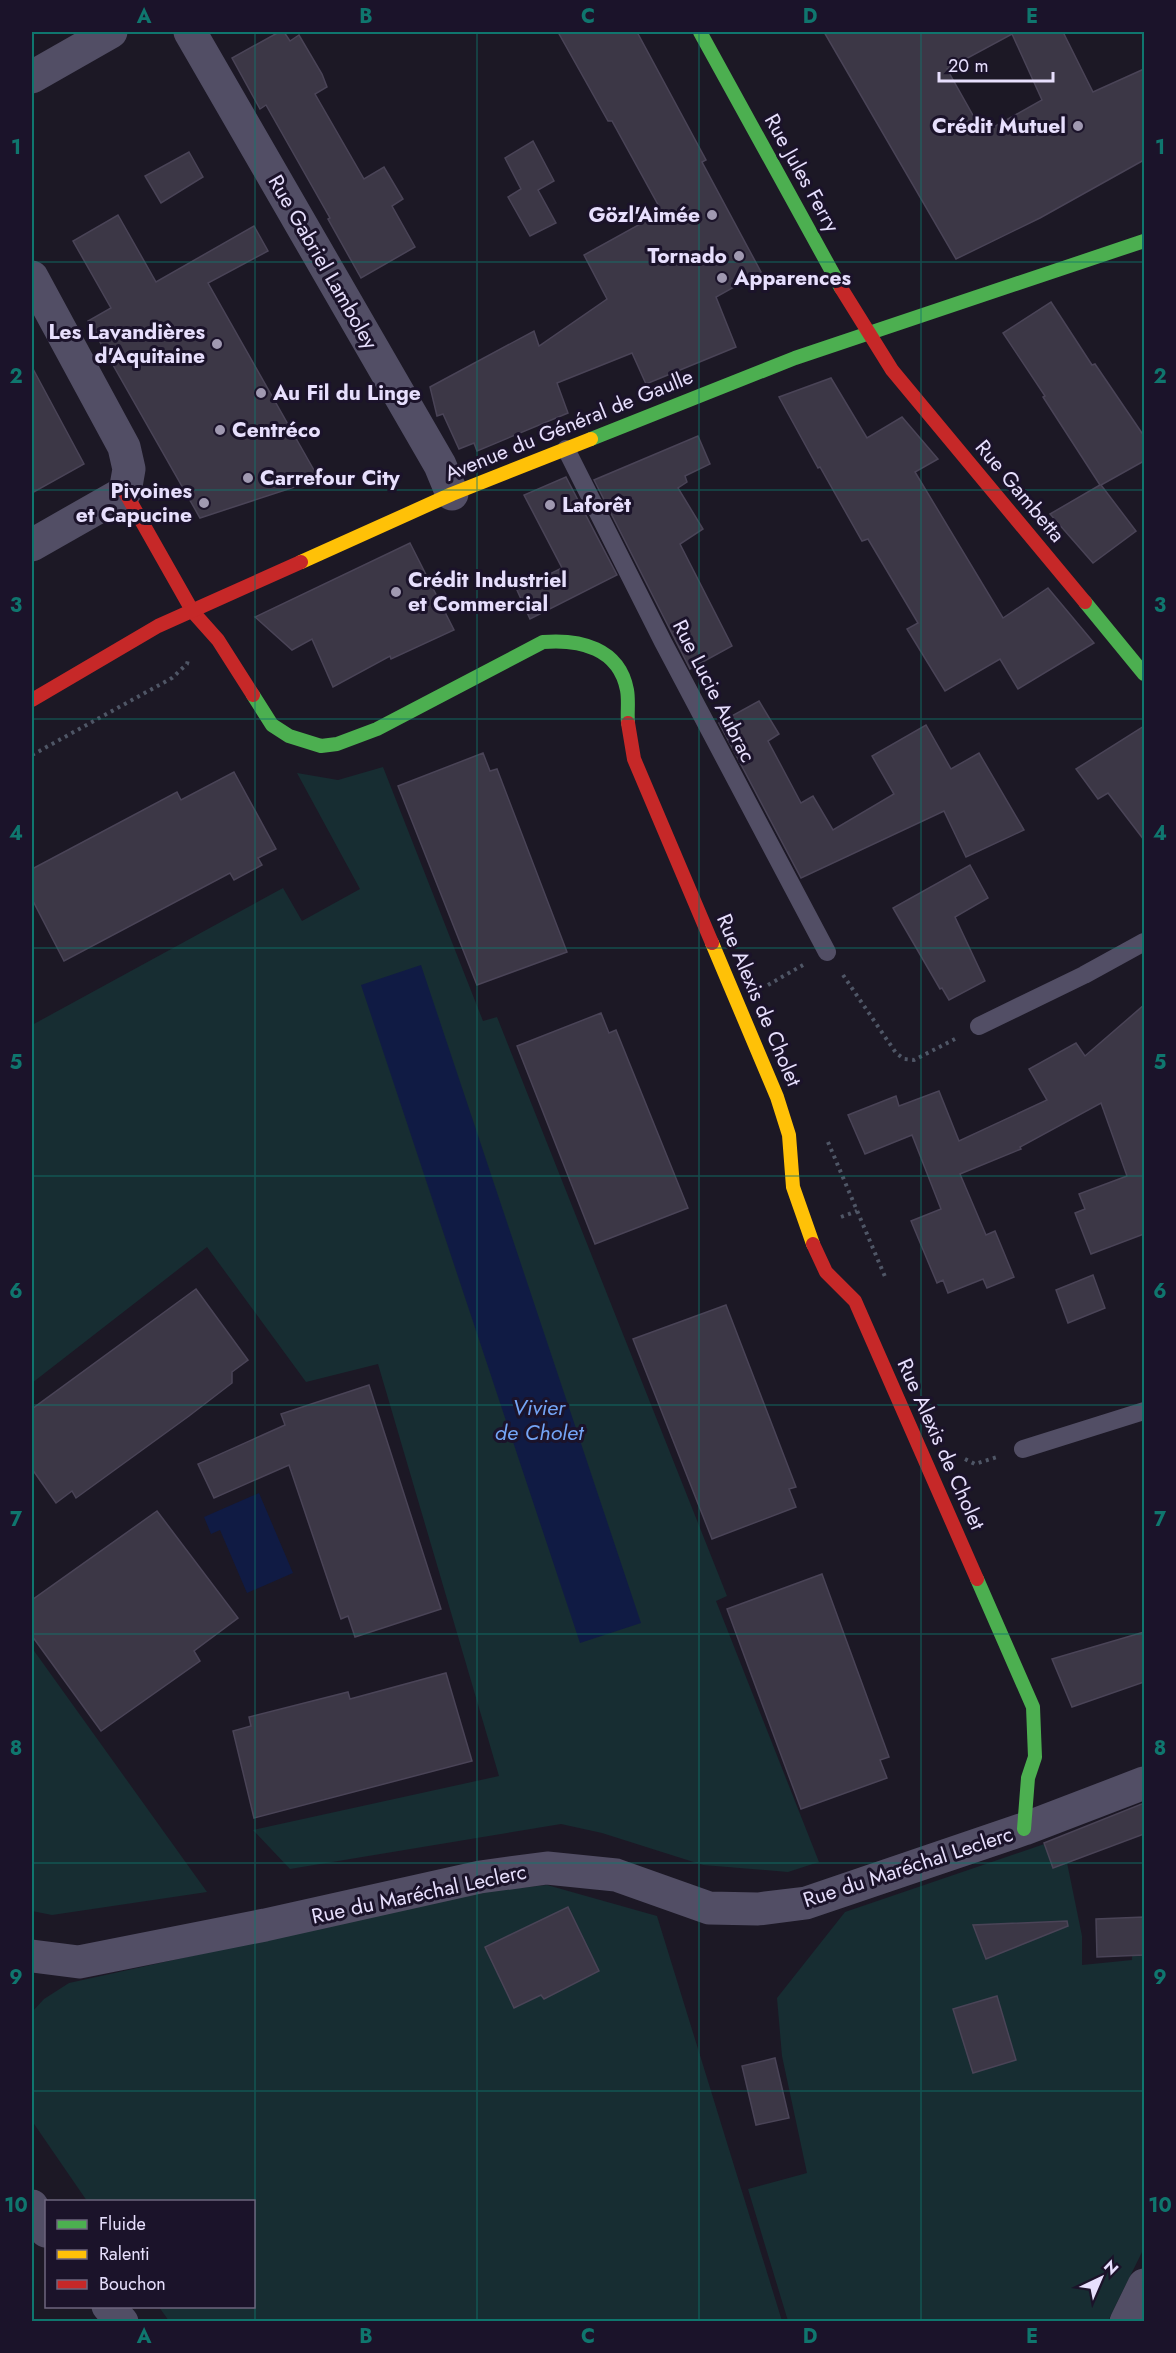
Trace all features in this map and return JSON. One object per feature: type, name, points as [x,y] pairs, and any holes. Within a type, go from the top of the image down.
[{"type":"street","points":[[32,77],[111,32]]},
{"type":"street","name":"Rue Gabriel Lamboley","points":[[190,32],[440,465],[452,494]]},
{"type":"street","name":"Rue Jules Ferry","points":[[700,32],[844,293],[869,333]]},
{"type":"street","name":"Avenue du Général de Gaulle","points":[[32,700],[158,626],[452,494],[795,358],[1144,241]]},
{"type":"street","points":[[32,278],[124,447],[129,469],[125,492],[32,545]]},
{"type":"street","name":"Rue Gambetta","points":[[869,333],[892,370],[1142,666]]},
{"type":"street","name":"Rue Alexis de Cholet","points":[[125,492],[193,612],[218,640],[272,725],[289,736],[321,746],[336,744],[377,729],[543,642],[561,640],[591,643],[606,653],[618,669],[627,689],[627,721],[634,759],[777,1097],[789,1135],[793,1187],[807,1231],[826,1272],[855,1302],[1033,1707],[1035,1757],[1028,1778],[1024,1829]]},
{"type":"street","name":"Rue du Maréchal Leclerc","points":[[32,1956],[79,1962],[255,1928],[480,1877],[547,1868],[616,1875],[709,1908],[758,1909],[806,1903],[1024,1829],[1144,1783]]},
{"type":"street","points":[[32,2206],[45,2229]]},
{"type":"street","points":[[1126,2322],[1144,2285]]},
{"type":"street","points":[[109,2308],[122,2322]]},
{"type":"lane","name":"Rue Lucie Aubrac","points":[[566,448],[668,652],[827,952]]},
{"type":"lane","points":[[979,1026],[1084,975],[1144,942]]},
{"type":"lane","points":[[1023,1449],[1144,1411]]},
{"type":"path","points":[[32,755],[172,678],[188,664],[188,641],[193,612]]},
{"type":"path","points":[[764,989],[827,952],[896,1053],[904,1059],[914,1060],[979,1026]]},
{"type":"path","points":[[826,1137],[890,1288]]},
{"type":"path","points":[[960,1453],[966,1460],[975,1464],[1023,1449]]},
{"type":"green space","points":[[383,767],[483,1021],[497,1017],[727,1596],[716,1601],[819,1862],[788,1872],[703,1865],[602,1833],[561,1824],[290,1869],[253,1830],[499,1776],[378,1364],[306,1382],[207,1247],[32,1383],[32,1025],[283,888],[302,921],[360,889],[297,773],[338,780]]},
{"type":"green space","points":[[32,1648],[207,1892],[52,1915],[32,1911]]},
{"type":"green space","points":[[1062,1838],[1082,1936],[1082,1965],[1132,1960],[1133,1922],[1144,1919],[1144,2248],[1108,2321],[788,2321],[748,2189],[807,2173],[782,2056],[777,1998],[845,1912]]},
{"type":"green space","points":[[547,1885],[657,1916],[782,2321],[169,2321],[160,2308],[255,2308],[255,2200],[86,2200],[32,2121],[32,2012],[44,1999],[69,1983],[487,1891]]},
{"type":"water","name":"Vivier de Cholet","points":[[421,965],[641,1623],[580,1643],[361,985]]},
{"type":"water","points":[[259,1493],[293,1573],[247,1593],[220,1530],[211,1534],[204,1517]]},
{"type":"building","points":[[279,32],[284,32],[290,41],[299,35],[322,74],[327,87],[315,94],[364,179],[384,167],[403,199],[392,206],[415,247],[361,278],[266,105],[260,109],[232,58]]},
{"type":"building","points":[[558,32],[637,32],[706,160],[702,162],[761,272],[716,297],[736,347],[646,384],[632,353],[557,383],[568,413],[477,451],[474,443],[459,449],[443,414],[437,416],[430,387],[534,331],[539,346],[607,299],[584,255],[662,212],[612,121],[608,121]]},
{"type":"building","points":[[824,32],[1063,32],[1093,92],[1144,69],[1144,160],[1040,218],[956,259]],"holes":[[[1012,34],[1042,100],[983,133],[947,69]]]},
{"type":"building","points":[[533,141],[554,181],[538,190],[556,223],[530,236],[508,197],[521,189],[505,158]]},
{"type":"building","points":[[189,152],[203,177],[161,203],[145,176]]},
{"type":"building","points":[[118,215],[156,282],[254,226],[268,251],[208,283],[319,479],[200,518],[88,321],[111,308],[73,241]]},
{"type":"building","points":[[1051,302],[1092,365],[1095,364],[1144,436],[1144,461],[1101,485],[1136,531],[1093,563],[1050,514],[1100,485],[1003,333]]},
{"type":"building","points":[[32,367],[84,464],[32,493]]},
{"type":"building","points":[[831,378],[867,438],[902,417],[938,459],[915,472],[1003,618],[1048,588],[1094,643],[1018,689],[1000,659],[945,691],[907,629],[918,623],[868,539],[862,541],[779,397]]},
{"type":"building","points":[[698,436],[710,464],[685,476],[687,482],[678,488],[703,529],[680,544],[732,646],[690,669],[594,480]]},
{"type":"building","points":[[566,477],[617,575],[530,619],[517,590],[562,568],[524,495]]},
{"type":"building","points":[[410,543],[454,630],[391,659],[390,656],[333,687],[312,639],[292,650],[255,617]]},
{"type":"building","points":[[759,701],[779,734],[768,741],[801,803],[813,796],[833,830],[894,794],[872,756],[926,725],[951,769],[979,753],[1024,830],[966,857],[944,811],[801,878],[719,723]]},
{"type":"building","points":[[1144,726],[1144,840],[1108,793],[1098,799],[1076,769]]},
{"type":"building","points":[[483,753],[490,771],[497,769],[567,952],[477,985],[398,786]]},
{"type":"building","points":[[234,772],[276,849],[258,858],[262,865],[234,880],[230,873],[64,961],[32,899],[32,869],[177,792],[181,800]]},
{"type":"building","points":[[970,865],[988,898],[955,917],[985,981],[949,1000],[942,988],[940,989],[893,908]]},
{"type":"building","points":[[1144,1005],[1144,1234],[1091,1254],[1075,1213],[1085,1209],[1079,1194],[1127,1176],[1101,1103],[1020,1147],[1021,1149],[960,1174],[986,1235],[995,1231],[1014,1277],[987,1288],[983,1279],[948,1293],[943,1280],[937,1283],[911,1221],[941,1209],[912,1135],[865,1154],[848,1115],[896,1096],[899,1106],[939,1091],[959,1141],[1047,1100],[1029,1069],[1076,1043],[1085,1056]]},
{"type":"building","points":[[601,1013],[609,1033],[616,1030],[688,1208],[595,1244],[517,1046]]},
{"type":"building","points":[[1093,1275],[1105,1308],[1068,1323],[1056,1290]]},
{"type":"building","points":[[196,1289],[248,1360],[232,1372],[232,1383],[189,1416],[76,1498],[72,1491],[56,1503],[32,1469],[32,1409]]},
{"type":"building","points":[[726,1305],[796,1487],[789,1489],[796,1507],[712,1539],[633,1339]]},
{"type":"building","points":[[369,1385],[441,1609],[355,1637],[348,1616],[341,1619],[289,1465],[214,1498],[198,1464],[285,1425],[281,1414]]},
{"type":"building","points":[[157,1511],[238,1618],[194,1651],[200,1661],[101,1731],[32,1636],[32,1600]]},
{"type":"building","points":[[822,1574],[889,1757],[880,1760],[887,1778],[801,1809],[727,1609]]},
{"type":"building","points":[[1144,1632],[1144,1682],[1072,1707],[1052,1659]]},
{"type":"building","points":[[446,1673],[472,1761],[254,1818],[233,1731],[251,1726],[249,1717],[348,1692],[350,1699]]},
{"type":"building","points":[[1144,1803],[1144,1834],[1053,1868],[1044,1843]]},
{"type":"building","points":[[568,1907],[599,1971],[544,1999],[541,1995],[514,2008],[485,1947]]},
{"type":"building","points":[[1144,1917],[1144,1955],[1097,1957],[1096,1919]]},
{"type":"building","points":[[1067,1921],[1068,1926],[986,1959],[973,1925]]},
{"type":"building","points":[[997,1996],[1016,2060],[973,2073],[953,2009]]},
{"type":"building","points":[[775,2058],[789,2118],[756,2125],[742,2066]]},
{"type":"traffic: fast","points":[[700,32],[841,288]]},
{"type":"traffic: fast","points":[[591,439],[795,358],[1144,241]]},
{"type":"traffic: fast","points":[[1085,602],[1144,674]]},
{"type":"traffic: fast","points":[[253,695],[272,725],[289,736],[321,746],[337,744],[377,729],[543,642],[571,642],[596,649],[616,664],[627,690],[628,723]]},
{"type":"traffic: fast","points":[[977,1579],[1033,1707],[1035,1757],[1028,1778],[1024,1829]]},
{"type":"traffic: slow","points":[[301,562],[452,494],[591,439]]},
{"type":"traffic: slow","points":[[712,943],[777,1097],[789,1135],[793,1187],[813,1244]]},
{"type":"traffic: jam","points":[[841,288],[892,370],[1085,602]]},
{"type":"traffic: jam","points":[[125,492],[193,612],[218,640],[253,695]]},
{"type":"traffic: jam","points":[[32,700],[158,626],[301,562]]},
{"type":"traffic: jam","points":[[628,723],[634,759],[712,943]]},
{"type":"traffic: jam","points":[[813,1244],[826,1272],[855,1301],[977,1579]]},
{"type":"place","name":"Crédit Mutuel","points":[[1078,126]]},
{"type":"place","name":"Gözl'Aimée","points":[[712,215]]},
{"type":"place","name":"Tornado","points":[[739,256]]},
{"type":"place","name":"Apparences","points":[[722,278]]},
{"type":"place","name":"Les Lavandières d'Aquitaine","points":[[217,344]]},
{"type":"place","name":"Au Fil du Linge","points":[[261,393]]},
{"type":"place","name":"Centréco","points":[[220,430]]},
{"type":"place","name":"Carrefour City","points":[[248,478]]},
{"type":"place","name":"Pivoines et Capucine","points":[[204,503]]},
{"type":"place","name":"Laforêt","points":[[550,505]]},
{"type":"place","name":"Crédit Industriel et Commercial","points":[[396,592]]}]
